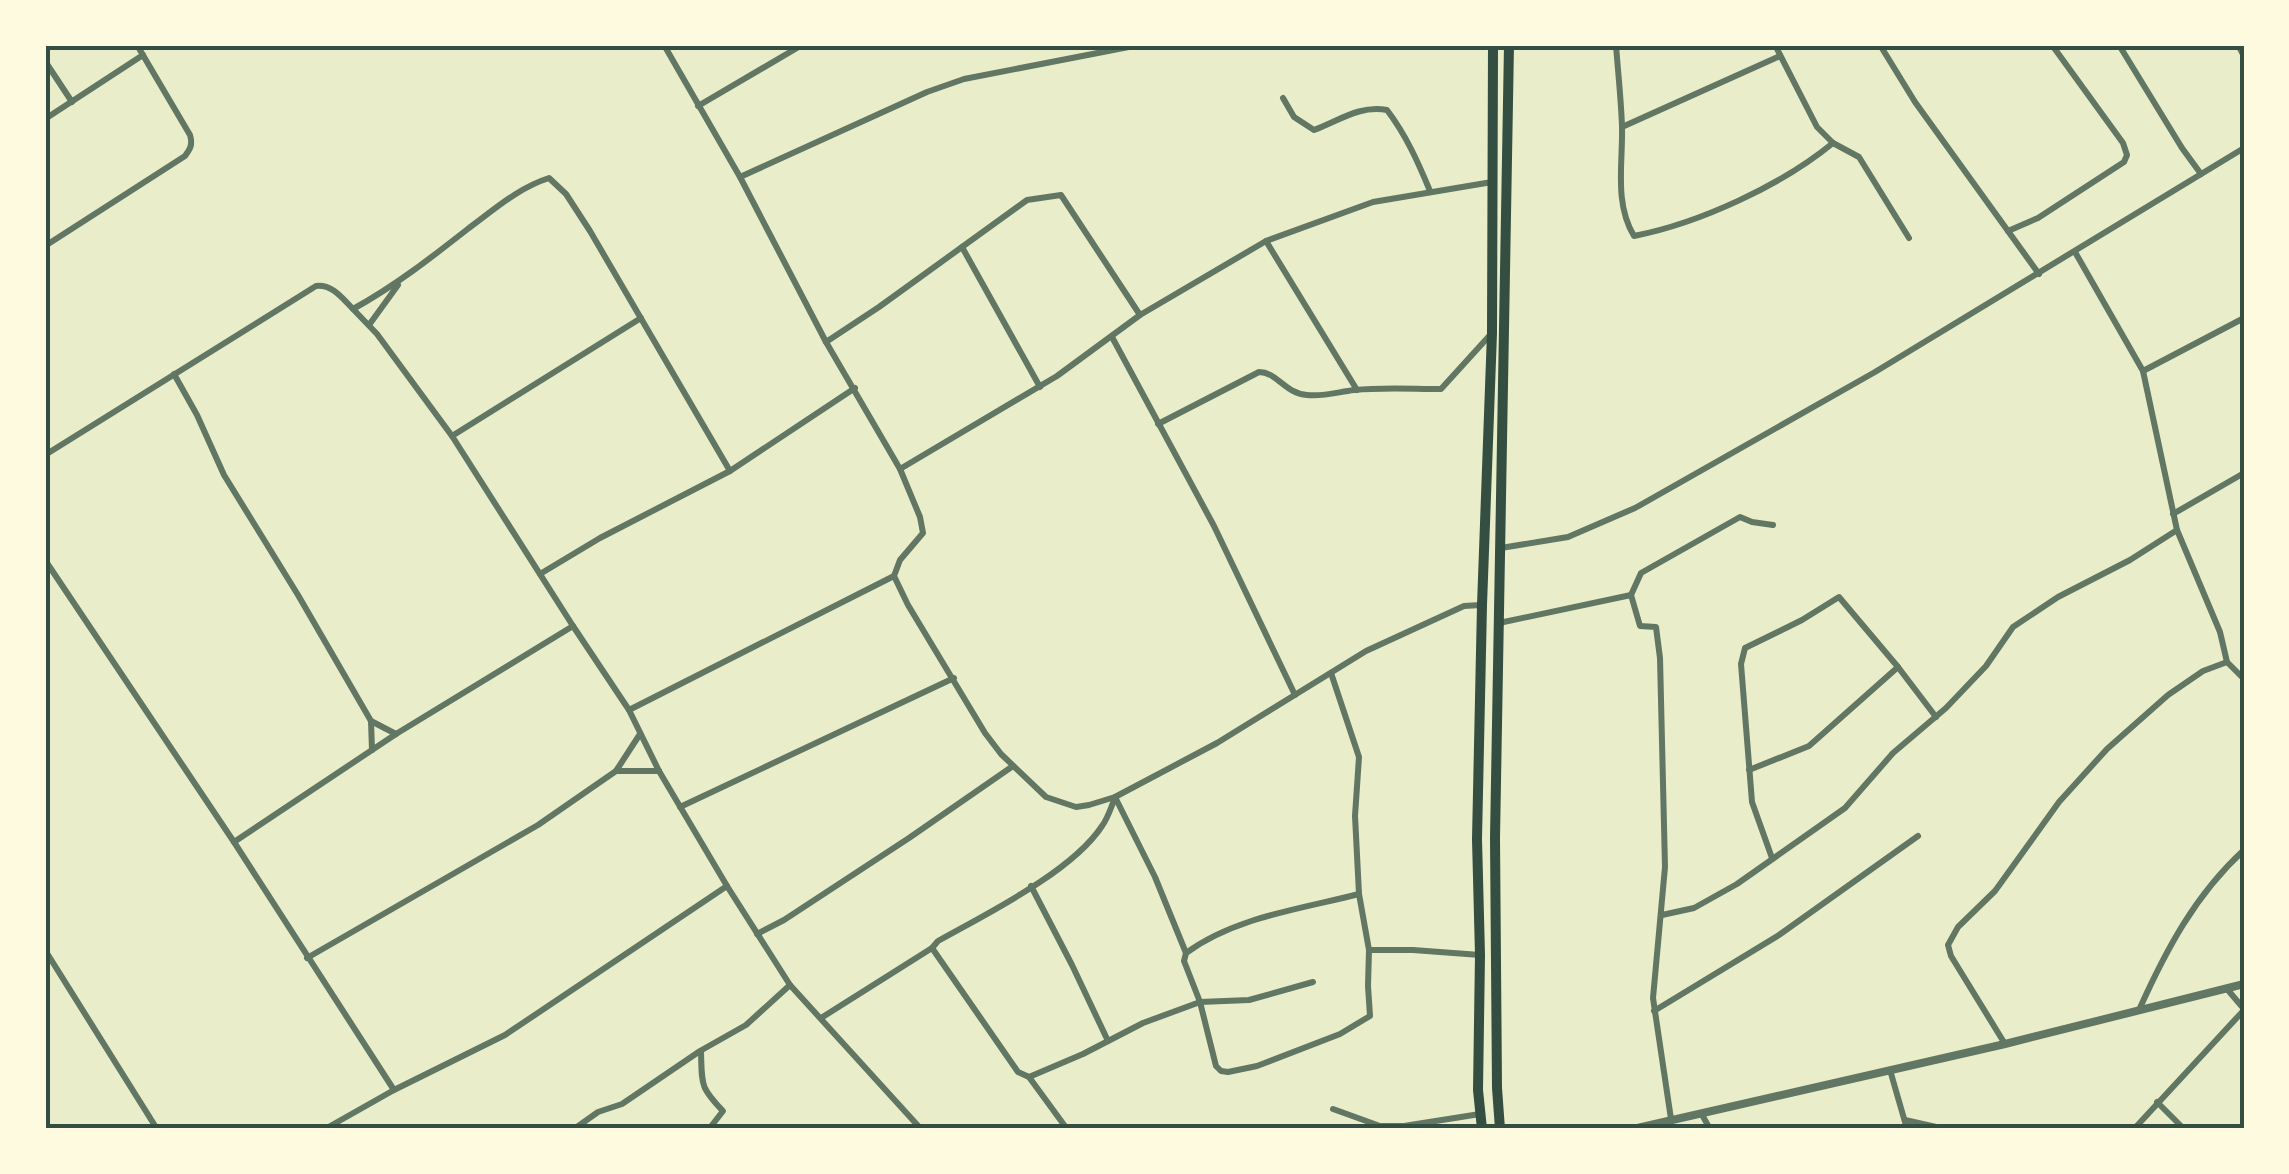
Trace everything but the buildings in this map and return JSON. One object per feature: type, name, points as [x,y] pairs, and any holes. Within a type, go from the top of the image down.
[{"type":"highway","points":[[1493,45],[1492,182],[1499,229],[1496,1088],[1500,1129]]},
{"type":"highway","points":[[1482,1129],[1478,1080],[1477,839],[1482,605],[1508,45]]},
{"type":"highway","points":[[1480,703],[1498,703]]},
{"type":"highway","points":[[1477,839],[1496,838]]},
{"type":"street","points":[[45,246],[185,156],[190,148],[190,135],[137,45]]},
{"type":"street","points":[[629,710],[894,576],[900,560],[923,533],[900,470],[664,45]]},
{"type":"street","points":[[698,106],[802,45]]},
{"type":"street","points":[[740,177],[964,78],[1099,48],[1139,45]]},
{"type":"street","points":[[1616,45],[1622,128],[1621,198],[1634,236],[1660,231],[1736,201],[1807,164],[1833,143]]},
{"type":"street","points":[[1775,45],[1817,127],[1833,143],[1859,157],[1908,238]]},
{"type":"street","points":[[1880,45],[1915,102],[2039,274]]},
{"type":"street","points":[[2008,231],[2038,218],[2124,162],[2127,155],[2052,45]]},
{"type":"street","points":[[2119,45],[2201,174]]},
{"type":"street","points":[[2238,45],[2244,56]]},
{"type":"street","points":[[45,119],[143,55]]},
{"type":"street","points":[[1622,128],[1780,56]]},
{"type":"street","points":[[45,61],[72,102]]},
{"type":"street","points":[[1283,98],[1294,117],[1314,130],[1358,110],[1387,110],[1417,158],[1430,191]]},
{"type":"street","points":[[1500,548],[1568,537],[1634,508],[1874,372],[2244,148]]},
{"type":"street","points":[[353,309],[400,281],[530,184],[548,178],[566,194],[730,471]]},
{"type":"street","points":[[900,470],[1040,386],[1140,315],[1266,242],[1373,202],[1492,182]]},
{"type":"street","points":[[826,342],[1027,200],[1062,195],[1140,315]]},
{"type":"street","points":[[1266,242],[1357,390]]},
{"type":"street","points":[[962,247],[1040,386]]},
{"type":"street","points":[[2075,252],[2143,372],[2177,530],[2220,632],[2227,662],[2242,674]]},
{"type":"street","points":[[369,325],[400,281]]},
{"type":"street","points":[[45,455],[316,286],[332,288],[369,325],[452,436],[629,710],[680,807],[790,985],[921,1129]]},
{"type":"street","points":[[452,436],[641,318]]},
{"type":"street","points":[[2143,372],[2244,318]]},
{"type":"street","points":[[1158,424],[1259,372],[1267,372],[1291,392],[1304,395],[1441,388],[1492,333]]},
{"type":"street","points":[[1112,337],[1214,526],[1295,695]]},
{"type":"street","points":[[174,374],[224,475],[371,721],[372,750]]},
{"type":"street","points":[[540,574],[600,538],[730,471],[854,388]]},
{"type":"street","points":[[2172,514],[2244,473]]},
{"type":"street","points":[[1671,1119],[1653,998],[1665,867],[1660,658],[1656,627],[1640,626],[1630,595],[1641,573],[1740,517],[1773,525]]},
{"type":"street","points":[[1662,915],[1694,908],[1737,884],[1846,808],[1893,754],[1986,666],[2013,627],[2177,530]]},
{"type":"street","points":[[45,560],[394,1090]]},
{"type":"street","points":[[894,576],[1000,754],[1046,797],[1076,806],[1115,796],[1217,743],[1382,643],[1464,606],[1482,605]]},
{"type":"street","points":[[1499,623],[1630,595]]},
{"type":"street","points":[[1772,858],[1752,802],[1741,664],[1745,648],[1840,597],[1936,717]]},
{"type":"street","points":[[234,842],[396,734],[573,626]]},
{"type":"street","points":[[2005,1044],[1948,945],[1974,910],[1995,891],[2058,802],[2107,749],[2168,694],[2203,671],[2227,662]]},
{"type":"street","points":[[1749,770],[1808,746],[1898,668]]},
{"type":"street","points":[[1115,796],[1186,952],[1184,961],[1200,1002],[1216,1066],[1228,1072],[1256,1066],[1340,1034],[1370,1016],[1369,950],[1358,894],[1355,816],[1359,757],[1332,674]]},
{"type":"street","points":[[680,807],[954,678]]},
{"type":"street","points":[[371,721],[396,734]]},
{"type":"street","points":[[307,958],[538,825],[616,771],[640,734]]},
{"type":"street","points":[[757,934],[894,848],[1013,766]]},
{"type":"street","points":[[616,771],[659,771]]},
{"type":"street","points":[[822,1018],[1074,857],[1103,826],[1115,796]]},
{"type":"street","points":[[1654,1011],[1779,935],[1918,836]]},
{"type":"street","points":[[2138,1012],[2177,932],[2203,893],[2244,850]]},
{"type":"street","points":[[325,1129],[504,1035],[727,886]]},
{"type":"street","points":[[1031,886],[1108,1041]]},
{"type":"street","points":[[1186,952],[1207,938],[1264,918],[1358,894]]},
{"type":"street","points":[[932,948],[1018,1072],[1029,1076],[1067,1129]]},
{"type":"street","points":[[45,950],[157,1129]]},
{"type":"street","points":[[1369,950],[1480,955]]},
{"type":"street","points":[[1029,1076],[1200,1002],[1249,1000],[1313,982]]},
{"type":"street","points":[[1633,1129],[2005,1044],[2244,984]]},
{"type":"street","points":[[574,1129],[598,1112],[622,1104],[746,1025],[790,985]]},
{"type":"street","points":[[2134,1129],[2244,1009],[2227,989]]},
{"type":"street","points":[[700,1051],[705,1093],[723,1111],[710,1129]]},
{"type":"street","points":[[1890,1070],[1907,1129]]},
{"type":"street","points":[[2157,1102],[2184,1129]]},
{"type":"street","points":[[1333,1109],[1380,1126],[1480,1114]]},
{"type":"street","points":[[1700,1112],[1710,1129]]},
{"type":"street","points":[[1904,1120],[1945,1129]]}]
